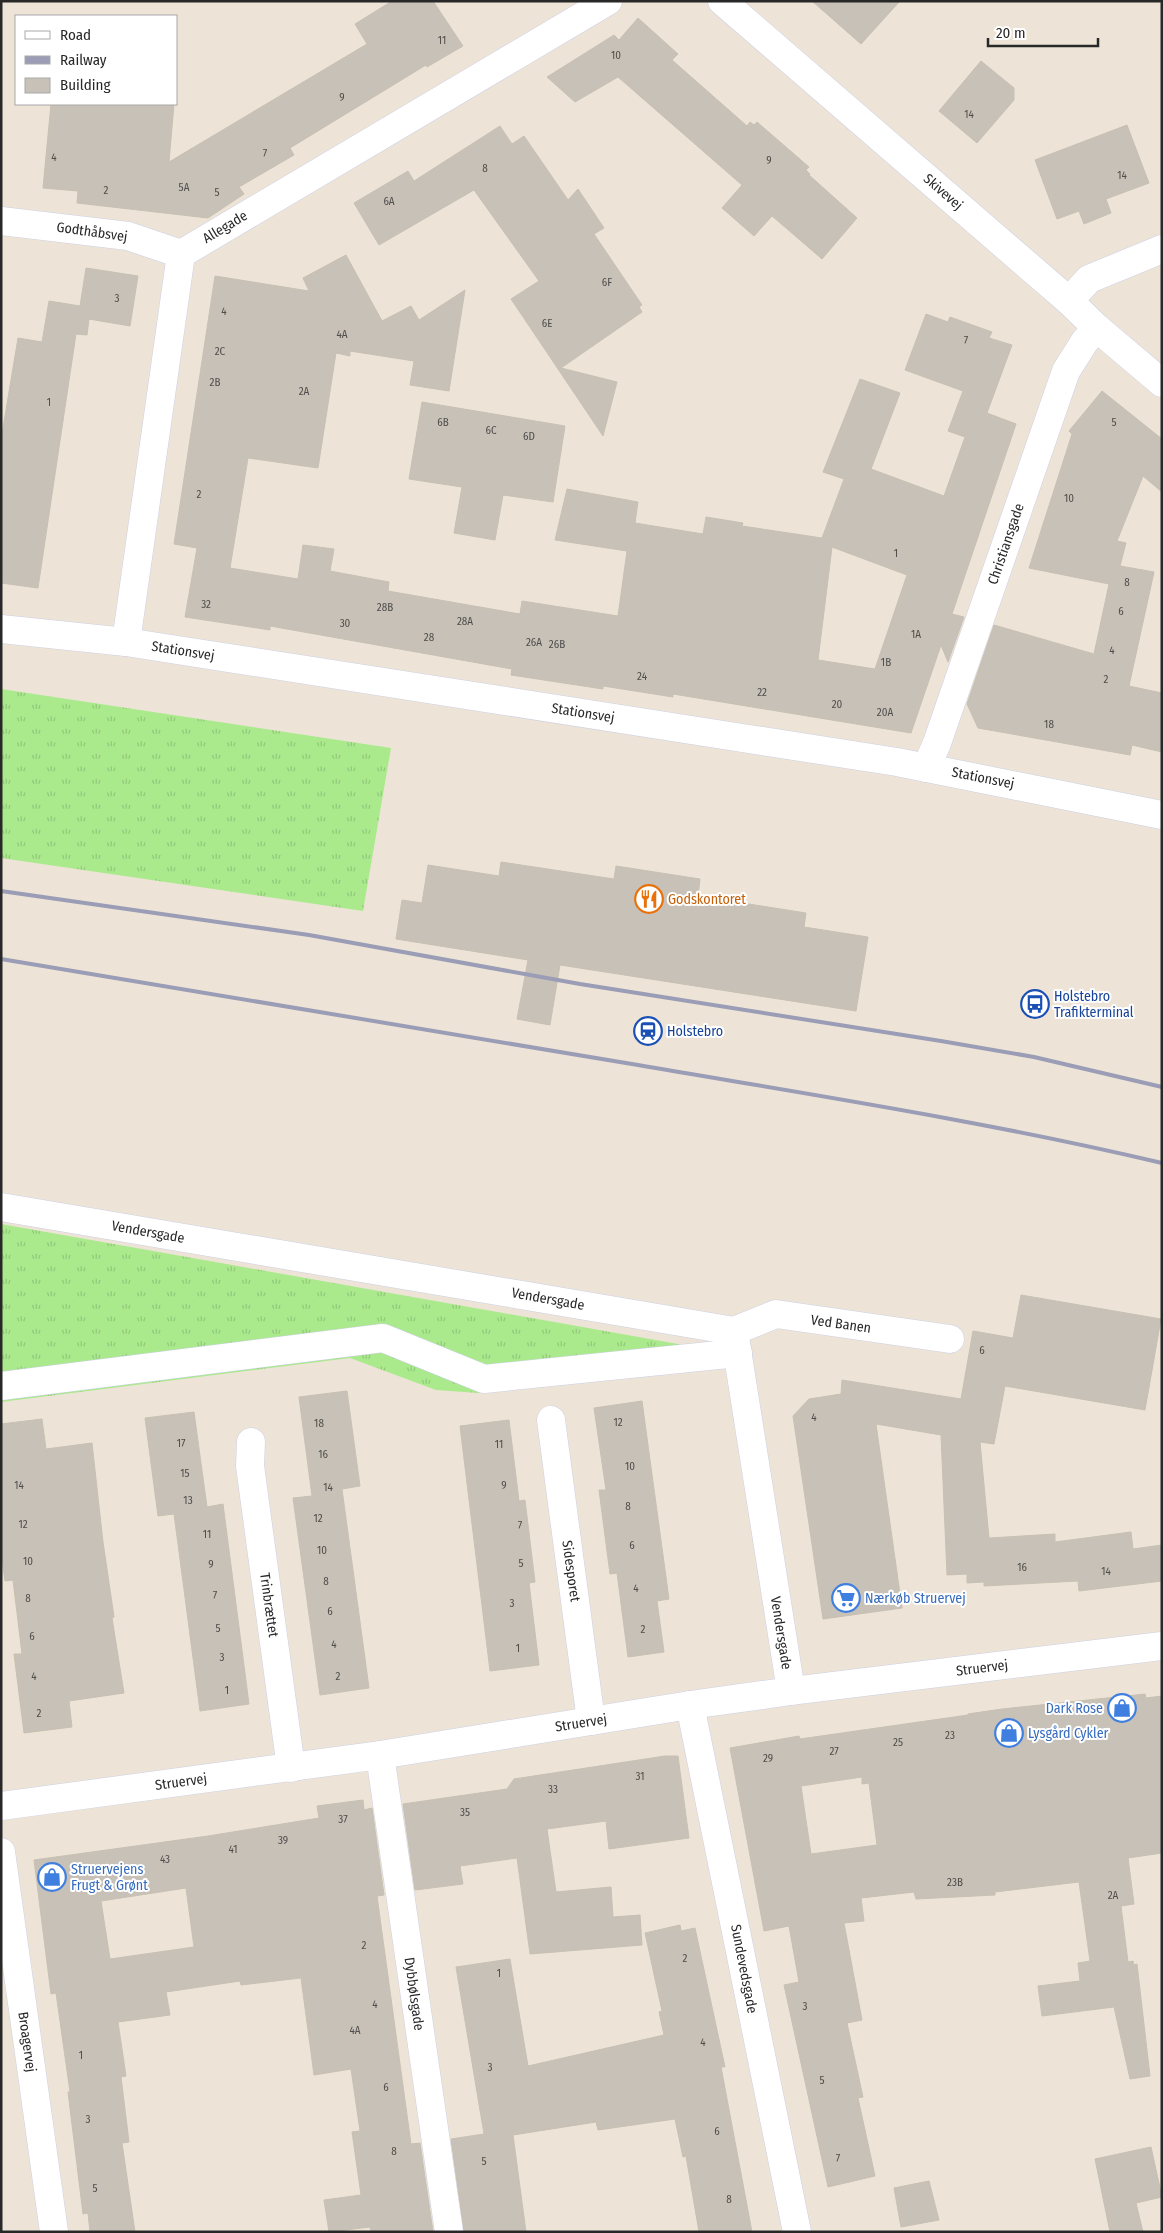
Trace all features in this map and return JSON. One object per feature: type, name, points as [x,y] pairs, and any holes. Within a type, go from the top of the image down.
[{"type":"street","name":"Allegade","points":[[181,254],[608,1]]},
{"type":"street","name":"Skivevej","points":[[722,1],[1162,383]]},
{"type":"street","name":"Godthåbsvej","points":[[1,221],[128,236],[181,254]]},
{"type":"street","points":[[1069,301],[1089,279],[1162,249]]},
{"type":"street","points":[[126,642],[181,254]]},
{"type":"street","name":"Christiansgade","points":[[926,768],[937,743],[1066,371],[1085,341],[1097,328]]},
{"type":"street","name":"Stationsvej","points":[[1,629],[126,642],[926,768],[1162,815]]},
{"type":"street","name":"Vendersgade","points":[[1,1207],[736,1342],[790,1691]]},
{"type":"street","name":"Ved Banen","points":[[1,1386],[383,1338],[484,1379],[736,1342],[776,1314],[950,1339]]},
{"type":"street","name":"Sidesporet","points":[[551,1420],[591,1721]]},
{"type":"street","name":"Trinbrættet","points":[[251,1442],[250,1466],[291,1768]]},
{"type":"street","name":"Struervej","points":[[1,1806],[291,1768],[790,1691],[1162,1646]]},
{"type":"street","name":"Sundevedsgade","points":[[690,1705],[797,2232]]},
{"type":"street","name":"Dybbølsgade","points":[[380,1755],[449,2232]]},
{"type":"street","name":"Broagervej","points":[[1,1852],[54,2232]]},
{"type":"green space","points":[[1,689],[391,748],[363,911],[1,858]]},
{"type":"green space","points":[[1,1224],[678,1344],[702,1365],[478,1393],[436,1390],[350,1358],[1,1402]]},
{"type":"building","points":[[392,1],[433,1],[463,46],[427,67],[426,65],[290,148],[294,155],[239,187],[244,194],[208,218],[77,203],[78,191],[43,188],[51,105],[174,105],[169,162],[367,44],[355,24]]},
{"type":"building","points":[[812,1],[900,1],[861,44]]},
{"type":"building","points":[[638,18],[678,54],[672,60],[747,126],[750,122],[754,125],[757,122],[809,167],[806,170],[809,175],[857,218],[822,259],[772,216],[754,236],[722,208],[742,185],[618,77],[575,102],[547,77],[614,35],[619,40]]},
{"type":"building","points":[[981,61],[1014,88],[1014,100],[977,143],[939,111]]},
{"type":"building","points":[[1127,125],[1149,183],[1106,199],[1111,213],[1084,224],[1079,211],[1057,219],[1035,160]]},
{"type":"building","points":[[500,126],[512,144],[524,136],[568,200],[578,189],[604,228],[594,234],[642,305],[639,307],[642,312],[561,368],[617,382],[603,436],[511,299],[539,281],[474,190],[379,245],[354,203],[408,171],[414,181]]},
{"type":"building","points":[[346,255],[382,321],[411,306],[419,320],[465,290],[449,391],[410,385],[414,361],[350,351],[350,356],[336,353],[318,468],[248,458],[230,568],[298,579],[303,545],[334,549],[330,571],[389,582],[388,591],[520,614],[522,601],[618,616],[627,551],[555,540],[567,489],[638,502],[635,523],[703,534],[706,517],[743,523],[742,526],[822,538],[844,479],[823,472],[860,379],[900,393],[871,469],[944,496],[965,437],[948,431],[963,391],[905,370],[926,314],[948,322],[950,317],[992,332],[989,338],[1012,345],[987,413],[1016,424],[952,614],[964,617],[948,662],[941,645],[911,733],[673,694],[673,697],[603,686],[603,689],[511,675],[512,669],[270,626],[270,630],[185,617],[197,548],[174,544],[215,276],[309,291],[303,278]],"holes":[[[832,547],[907,575],[875,669],[818,660]]]},
{"type":"building","points":[[86,268],[138,276],[130,326],[89,319],[87,335],[76,334],[38,588],[1,583],[1,440],[18,338],[42,342],[49,301],[80,306]]},
{"type":"building","points":[[1102,391],[1162,439],[1162,492],[1143,476],[1117,541],[1126,543],[1120,566],[1154,572],[1129,686],[1162,693],[1162,752],[1132,745],[1130,755],[978,728],[967,704],[994,625],[1094,654],[1109,584],[1029,568],[1072,434],[1069,431]]},
{"type":"building","points":[[422,402],[565,426],[553,502],[503,495],[495,540],[454,533],[462,487],[409,479]]},
{"type":"building","points":[[501,862],[614,879],[616,866],[700,879],[698,896],[806,913],[804,927],[868,937],[856,1011],[560,965],[550,1025],[517,1019],[528,960],[396,939],[402,900],[422,903],[428,865],[499,876]]},
{"type":"building","points":[[1021,1295],[1161,1319],[1145,1410],[1005,1386],[994,1444],[980,1442],[989,1538],[1055,1534],[1055,1542],[1131,1532],[1133,1549],[1162,1545],[1162,1581],[1079,1591],[1078,1581],[984,1586],[984,1582],[967,1583],[967,1574],[947,1575],[941,1435],[876,1424],[902,1608],[823,1619],[793,1416],[809,1399],[841,1394],[842,1380],[961,1399],[973,1331],[1013,1338]]},
{"type":"building","points":[[347,1391],[360,1486],[342,1489],[369,1688],[320,1695],[293,1498],[312,1496],[299,1397]]},
{"type":"building","points":[[642,1401],[669,1599],[657,1601],[664,1652],[628,1657],[617,1573],[610,1574],[599,1490],[606,1490],[594,1408]]},
{"type":"building","points":[[194,1412],[207,1507],[223,1504],[249,1704],[200,1711],[174,1514],[158,1516],[145,1418]]},
{"type":"building","points":[[42,1419],[46,1449],[92,1443],[103,1542],[114,1617],[112,1618],[124,1693],[69,1701],[72,1727],[24,1733],[14,1654],[22,1654],[13,1580],[5,1581],[1,1553],[1,1424]]},
{"type":"building","points":[[509,1420],[519,1501],[525,1500],[535,1582],[529,1583],[539,1665],[490,1671],[460,1426]]},
{"type":"building","points":[[1145,1694],[1146,1698],[1162,1696],[1162,1853],[1128,1858],[1134,1904],[1121,1906],[1128,1962],[1133,1961],[1134,1965],[1137,1964],[1150,2076],[1130,2079],[1114,2007],[1042,2016],[1038,1986],[1080,1981],[1078,1963],[1090,1961],[1079,1882],[995,1892],[995,1895],[916,1899],[914,1892],[861,1898],[864,1921],[844,1923],[862,2020],[847,2023],[863,2097],[858,2098],[875,2176],[828,2187],[784,1985],[799,1982],[789,1926],[764,1931],[730,1748],[799,1736],[800,1739],[1002,1709]],"holes":[[[862,1777],[862,1784],[869,1783],[877,1845],[811,1854],[801,1786]]]},
{"type":"building","points":[[665,1756],[678,1756],[689,1838],[609,1849],[606,1821],[547,1829],[556,1892],[611,1887],[613,1917],[640,1915],[642,1945],[530,1954],[517,1858],[460,1866],[463,1884],[415,1890],[403,1804],[507,1789],[514,1779]]},
{"type":"building","points":[[363,1800],[364,1810],[372,1808],[384,1895],[377,1896],[411,2144],[420,2143],[433,2232],[371,2232],[370,2227],[329,2232],[324,2200],[361,2195],[352,2132],[360,2131],[351,2069],[314,2075],[301,1978],[241,1985],[240,1981],[166,1992],[170,2015],[118,2022],[126,2076],[121,2077],[129,2142],[122,2143],[135,2232],[90,2232],[88,2213],[83,2214],[68,2092],[70,2092],[56,1993],[51,1994],[34,1860],[208,1836],[319,1818],[317,1806]],"holes":[[[186,1888],[194,1947],[110,1959],[101,1901]]]},
{"type":"building","points":[[680,1925],[681,1931],[695,1928],[725,2067],[721,2067],[752,2232],[699,2232],[686,2156],[683,2157],[675,2119],[598,2130],[596,2122],[513,2135],[526,2232],[464,2232],[451,2139],[484,2134],[456,1967],[510,1959],[528,2066],[664,2035],[659,2012],[662,2011],[645,1933]]},
{"type":"building","points":[[1151,2147],[1162,2197],[1136,2203],[1143,2232],[1110,2232],[1095,2159]]},
{"type":"building","points":[[929,2181],[939,2220],[901,2227],[894,2188]]},
{"type":"railway","points":[[1,891],[309,935],[580,984],[941,1041],[1034,1057],[1162,1087]]},
{"type":"railway","points":[[1,959],[901,1110],[1097,1148],[1162,1163]]},
{"type":"place","name":"Godskontoret","points":[[649,899]]},
{"type":"place","name":"Holstebro Trafikterminal","points":[[1035,1004]]},
{"type":"place","name":"Holstebro","points":[[648,1031]]},
{"type":"place","name":"Nærkøb Struervej","points":[[846,1598]]},
{"type":"place","name":"Dark Rose","points":[[1122,1708]]},
{"type":"place","name":"Lysgård Cykler","points":[[1009,1733]]},
{"type":"place","name":"Struervejens Frugt & Grønt","points":[[52,1877]]}]
